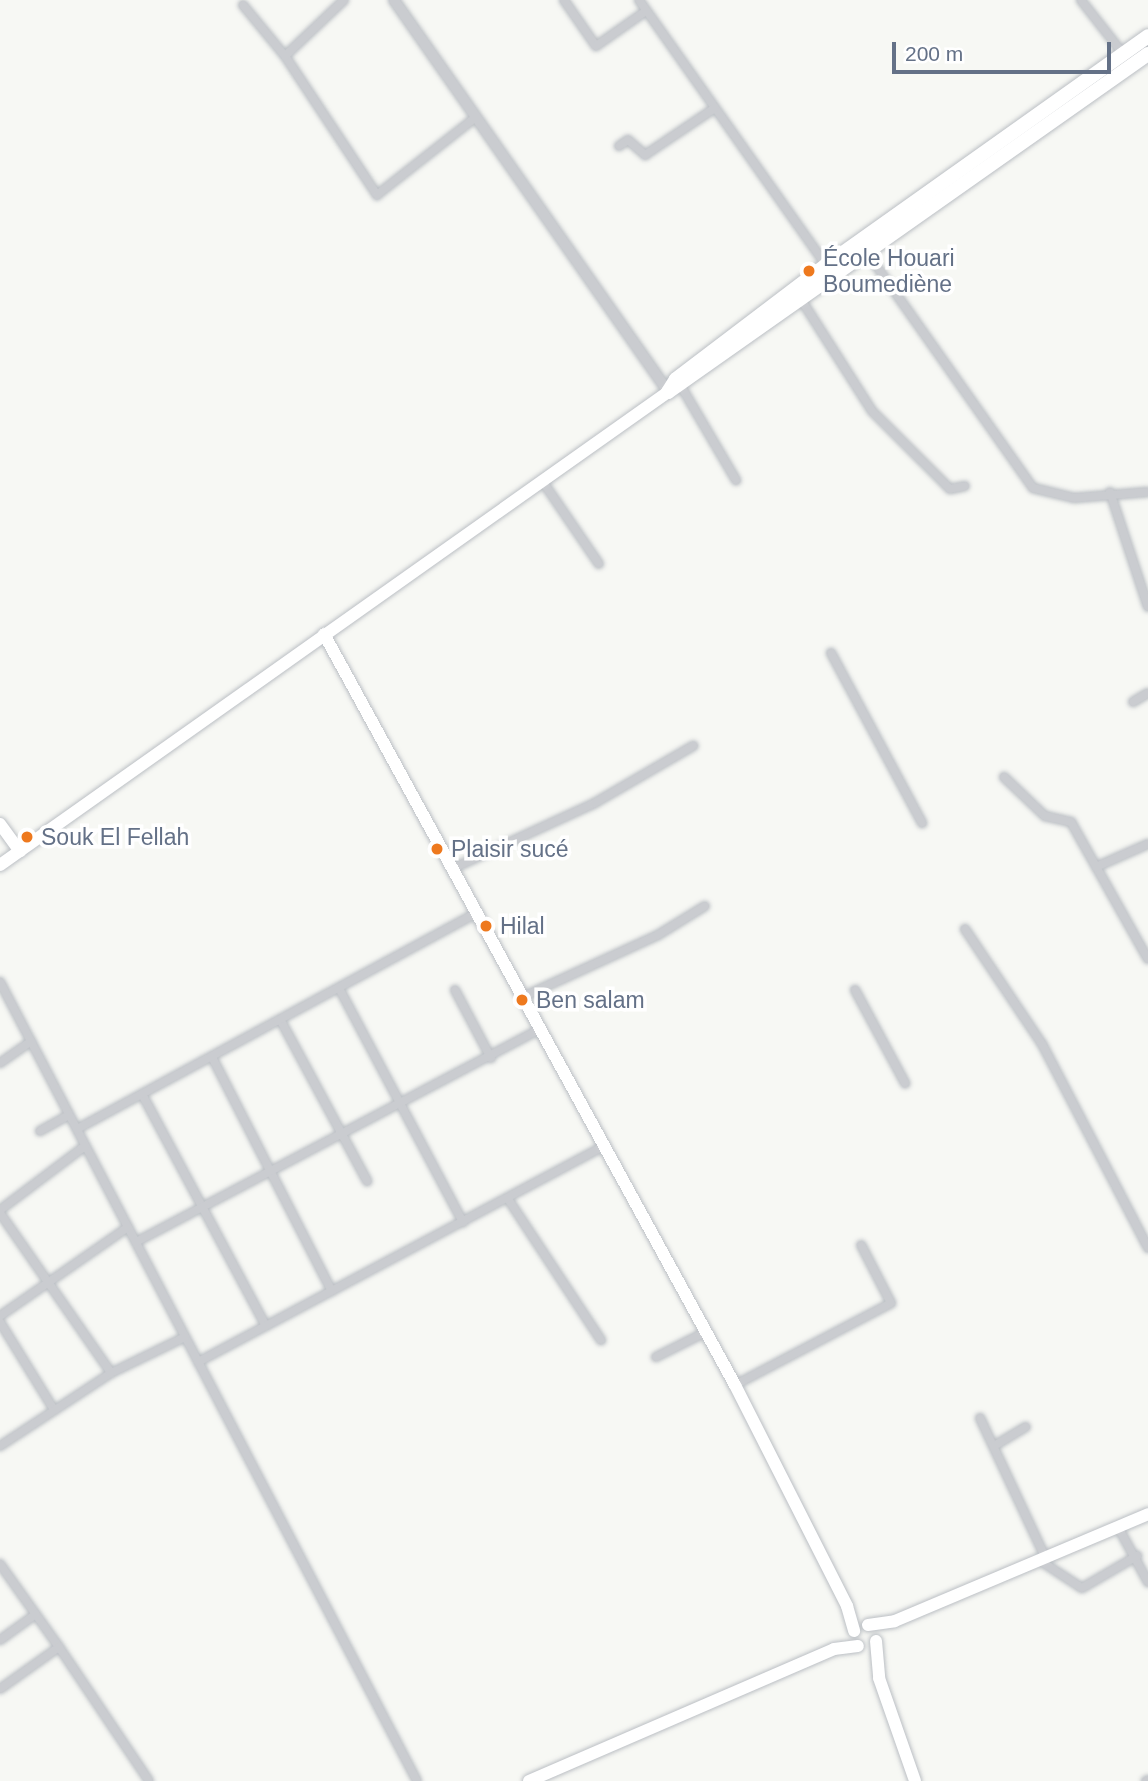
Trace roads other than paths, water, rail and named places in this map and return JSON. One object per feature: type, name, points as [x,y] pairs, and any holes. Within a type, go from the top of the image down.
[{"type":"highway","points":[[675,390],[676,379],[825,265],[1148,36]]},
{"type":"highway","points":[[675,390],[1148,54]]},
{"type":"main road","points":[[0,865],[324,634],[675,390]]},
{"type":"main road","points":[[324,634],[456,867],[735,1385],[847,1606],[859,1646],[879,1678],[915,1781]]},
{"type":"main road","points":[[0,824],[20,852]]},
{"type":"main road","points":[[834,1649],[867,1624],[895,1621],[1148,1514]]},
{"type":"main road","points":[[847,1606],[867,1624],[876,1640],[879,1678]]},
{"type":"main road","points":[[529,1781],[834,1649],[859,1646],[876,1640],[895,1621]]},
{"type":"street","points":[[285,57],[344,0]]},
{"type":"street","points":[[394,0],[475,118],[675,390],[736,480]]},
{"type":"street","points":[[564,0],[596,46],[646,11]]},
{"type":"street","points":[[639,0],[825,265]]},
{"type":"street","points":[[1081,0],[1124,55]]},
{"type":"street","points":[[243,5],[285,57],[377,195],[475,118]]},
{"type":"street","points":[[619,146],[628,140],[645,155],[715,108]]},
{"type":"street","points":[[868,254],[1033,488],[1074,498],[1110,492],[1148,492]]},
{"type":"street","points":[[802,302],[872,411],[950,489],[965,486]]},
{"type":"street","points":[[543,482],[599,564]]},
{"type":"street","points":[[1110,492],[1148,607]]},
{"type":"street","points":[[831,653],[922,823]]},
{"type":"street","points":[[1133,702],[1148,693]]},
{"type":"street","points":[[456,867],[593,803],[694,746]]},
{"type":"street","points":[[1004,777],[1045,816],[1071,822],[1148,959]]},
{"type":"street","points":[[1096,867],[1148,844]]},
{"type":"street","points":[[525,996],[658,935],[705,906]]},
{"type":"street","points":[[77,1129],[340,990],[480,911]]},
{"type":"street","points":[[965,929],[1042,1044],[1148,1248]]},
{"type":"street","points":[[0,982],[417,1781]]},
{"type":"street","points":[[340,990],[463,1222]]},
{"type":"street","points":[[455,990],[491,1058]]},
{"type":"street","points":[[855,990],[905,1083]]},
{"type":"street","points":[[281,1021],[367,1181]]},
{"type":"street","points":[[136,1242],[491,1058],[542,1028]]},
{"type":"street","points":[[0,1062],[31,1041]]},
{"type":"street","points":[[212,1057],[332,1291]]},
{"type":"street","points":[[142,1094],[266,1326]]},
{"type":"street","points":[[40,1131],[69,1115]]},
{"type":"street","points":[[85,1146],[0,1212],[111,1373]]},
{"type":"street","points":[[198,1362],[605,1146]]},
{"type":"street","points":[[508,1199],[601,1340]]},
{"type":"street","points":[[0,1316],[128,1227]]},
{"type":"street","points":[[735,1385],[891,1303],[861,1245]]},
{"type":"street","points":[[0,1322],[53,1408]]},
{"type":"street","points":[[656,1357],[706,1332]]},
{"type":"street","points":[[0,1446],[53,1408],[111,1373],[185,1337]]},
{"type":"street","points":[[980,1418],[1042,1558],[1082,1588],[1137,1556]]},
{"type":"street","points":[[994,1446],[1026,1427]]},
{"type":"street","points":[[1118,1527],[1137,1556],[1148,1583]]},
{"type":"street","points":[[0,1564],[149,1781]]},
{"type":"street","points":[[0,1640],[36,1614]]},
{"type":"street","points":[[0,1677],[3,1687],[59,1647]]},
{"type":"place","name":"École Houari Boumediène","points":[[809,271]]},
{"type":"place","name":"Souk El Fellah","points":[[27,837]]},
{"type":"place","name":"Plaisir sucé","points":[[437,849]]},
{"type":"place","name":"Hilal","points":[[486,926]]},
{"type":"place","name":"Ben salam","points":[[522,1000]]}]
